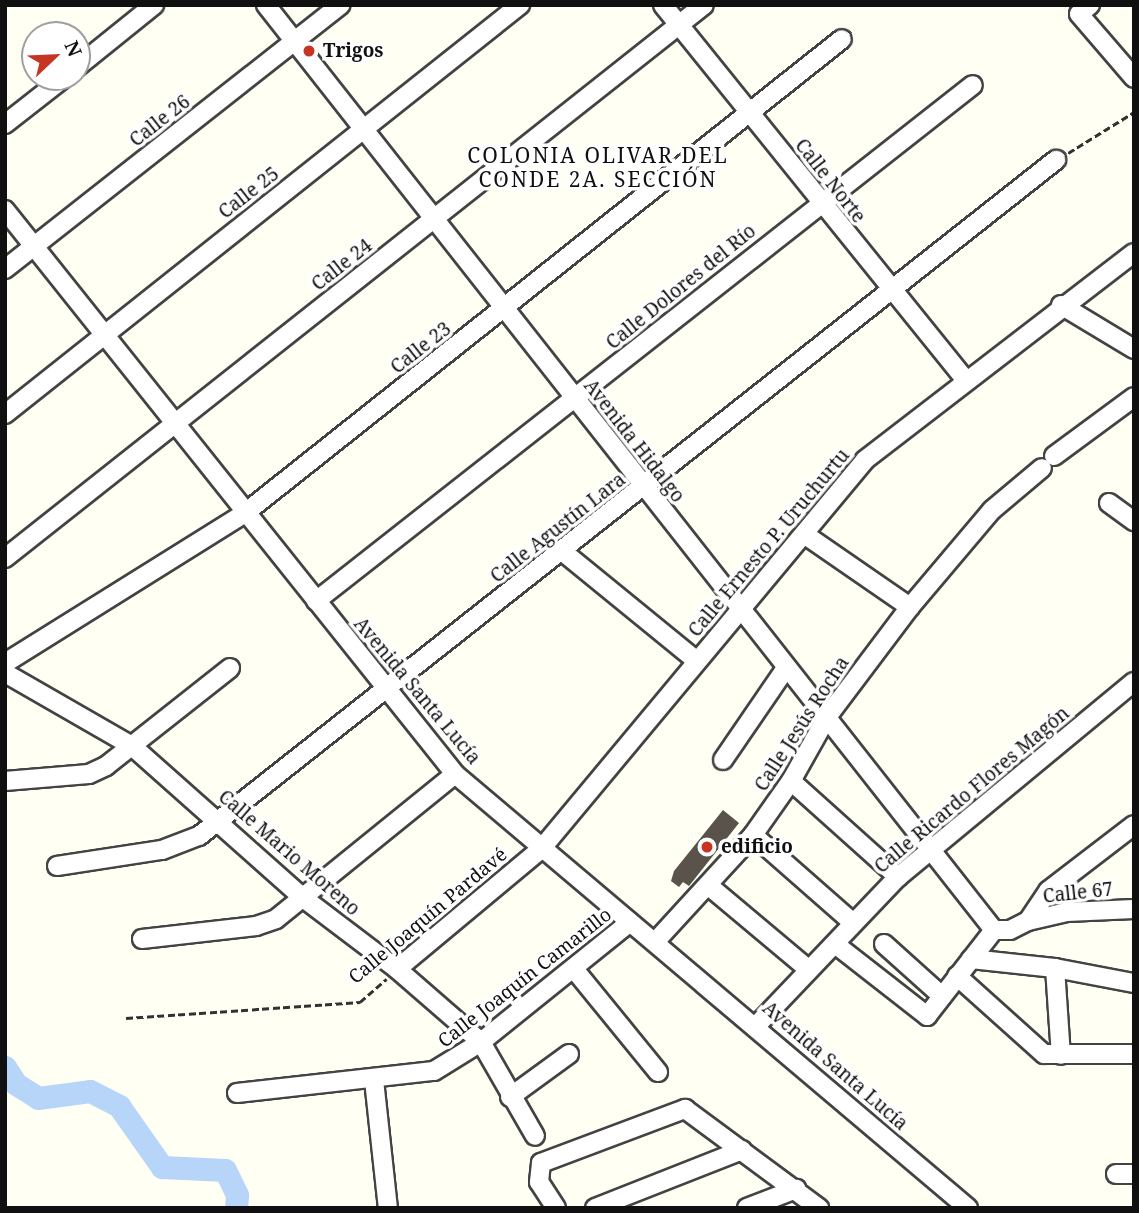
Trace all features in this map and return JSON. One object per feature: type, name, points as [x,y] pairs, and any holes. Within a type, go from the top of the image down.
[{"type":"street","points":[[91,56],[154,5]]},
{"type":"street","name":"Avenida Hidalgo","points":[[266,5],[503,310],[994,930]]},
{"type":"street","name":"Calle 26","points":[[5,269],[340,5]]},
{"type":"street","name":"Calle 25","points":[[5,414],[520,5]]},
{"type":"street","name":"Calle Norte","points":[[663,5],[890,291],[966,381]]},
{"type":"street","name":"Calle 24","points":[[5,558],[704,5]]},
{"type":"street","points":[[1085,10],[1134,78]]},
{"type":"street","name":"Calle 23","points":[[5,663],[245,513],[842,39]]},
{"type":"street","name":"Calle Dolores del Río","points":[[316,600],[973,85]]},
{"type":"street","points":[[5,124],[47,91]]},
{"type":"street","name":"Calle Agustín Lara","points":[[57,866],[162,850],[199,836],[645,488],[1056,160]]},
{"type":"street","name":"Avenida Santa Lucía","points":[[5,210],[316,600],[384,690],[454,774],[756,1026],[968,1208]]},
{"type":"street","name":"Calle Ernesto P. Uruchurtu","points":[[542,848],[865,460],[1061,305],[1134,253]]},
{"type":"street","points":[[1061,305],[1134,349]]},
{"type":"street","name":"Calle Jesús Rocha","points":[[655,942],[753,835],[791,780],[827,717],[910,607],[992,510],[1048,462],[1134,397]]},
{"type":"street","points":[[1110,503],[1134,521]]},
{"type":"street","points":[[804,534],[910,607]]},
{"type":"street","points":[[562,551],[697,661]]},
{"type":"street","points":[[5,781],[89,774],[132,746],[230,668]]},
{"type":"street","points":[[723,760],[786,668]]},
{"type":"street","name":"Calle Mario Moreno","points":[[5,673],[132,746],[219,820],[302,897],[397,969],[481,1042],[510,1097],[535,1136]]},
{"type":"street","name":"Calle Ricardo Flores Magón","points":[[756,1026],[898,877],[1134,682]]},
{"type":"street","points":[[142,939],[256,926],[276,919],[454,774]]},
{"type":"street","points":[[791,780],[898,877]]},
{"type":"street","points":[[1028,921],[1048,891],[1134,825]]},
{"type":"street","points":[[753,835],[853,923]]},
{"type":"street","name":"Calle Joaquín Pardavé","points":[[397,969],[542,848]]},
{"type":"street","points":[[709,886],[808,969]]},
{"type":"street","name":"Calle 67","points":[[994,930],[1010,930],[1028,921],[1066,912],[1134,909]]},
{"type":"street","name":"Calle Joaquín Camarillo","points":[[237,1093],[374,1080],[434,1071],[481,1042],[630,922]]},
{"type":"street","points":[[835,944],[920,1015],[931,1013],[994,930]]},
{"type":"street","points":[[884,944],[942,996]]},
{"type":"street","points":[[971,960],[1055,968],[1134,984]]},
{"type":"street","points":[[1055,968],[1062,1055]]},
{"type":"street","points":[[574,969],[658,1072]]},
{"type":"street","points":[[957,976],[1038,1051],[1062,1055],[1134,1054]]},
{"type":"street","points":[[510,1097],[569,1054]]},
{"type":"street","points":[[374,1080],[388,1208]]},
{"type":"street","points":[[555,1208],[539,1182],[537,1170],[546,1160],[672,1112],[696,1114],[819,1208]]},
{"type":"street","points":[[595,1208],[742,1150]]},
{"type":"street","points":[[747,1208],[796,1189]]},
{"type":"path","points":[[1056,160],[1134,112]]},
{"type":"path","name":"Calle Joaquín Pardavé","points":[[125,1018],[360,1002],[397,969]]},
{"type":"building","name":"edificio","points":[[723,810],[739,823],[689,886],[683,882],[679,887],[671,881],[674,871]]},
{"type":"waterway","points":[[5,1067],[16,1084],[38,1098],[90,1091],[119,1106],[162,1167],[225,1170],[237,1195],[236,1208]]},
{"type":"place","name":"Trigos","points":[[309,51]]},
{"type":"place","name":"edificio","points":[[707,847]]},
{"type":"district","name":"COLONIA OLIVAR DEL CONDE 2A. SECCIÓN","points":[[598,167]]}]
